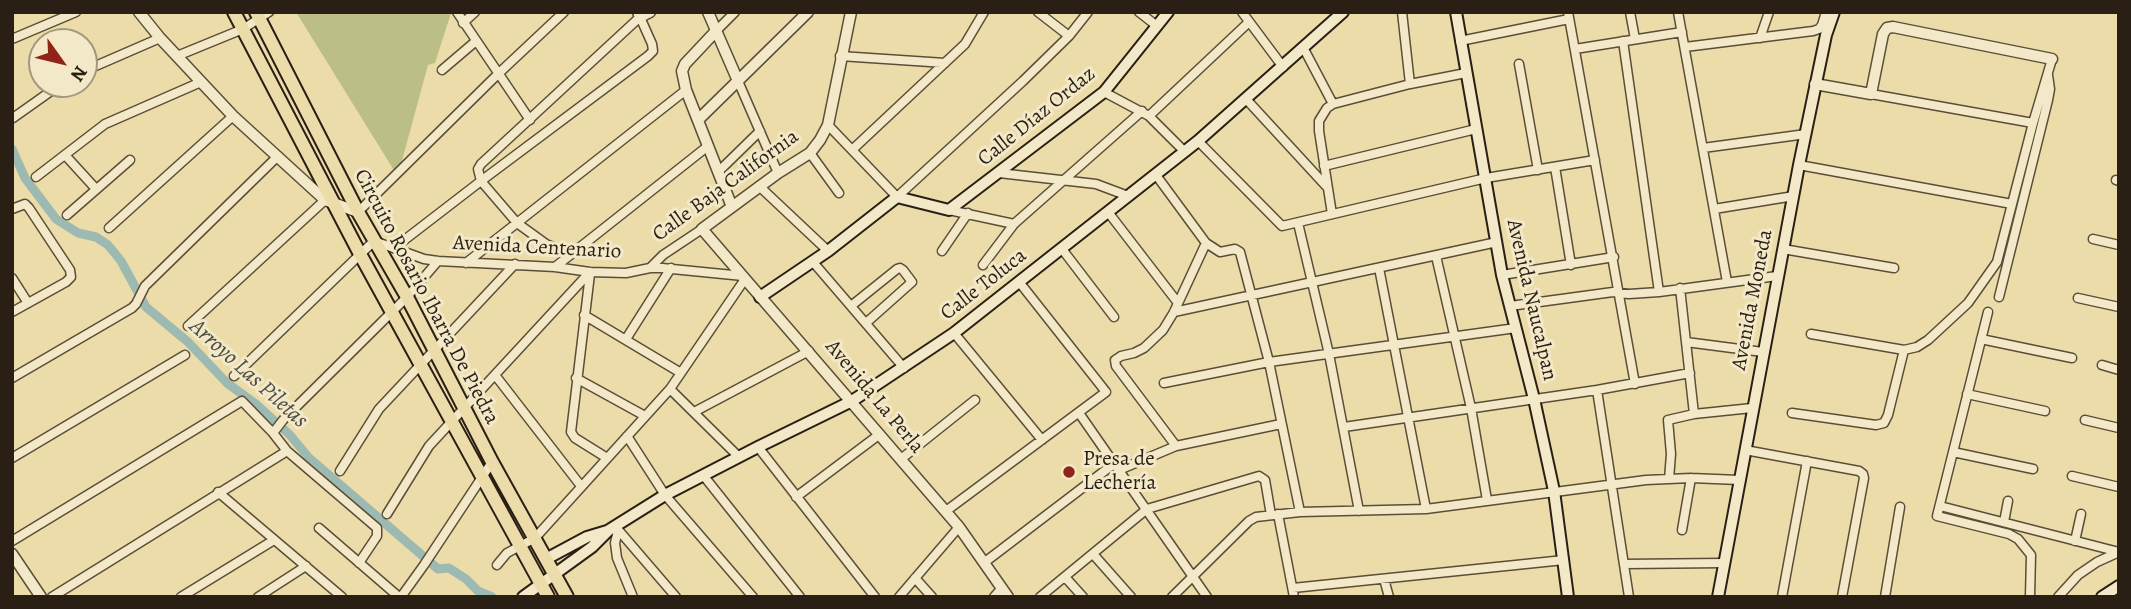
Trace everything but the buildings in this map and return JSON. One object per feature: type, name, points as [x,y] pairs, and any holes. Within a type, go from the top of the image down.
[{"type":"main road","points":[[234,12],[329,202],[548,597]]},
{"type":"main road","name":"Calle Díaz Ordaz","points":[[949,210],[1104,92],[1168,12]]},
{"type":"main road","name":"Calle Toluca","points":[[523,597],[614,529],[665,495],[852,401],[954,333],[1185,152],[1343,12]]},
{"type":"main road","name":"Avenida Naucalpan","points":[[1457,12],[1502,275],[1534,398],[1554,491],[1568,597]]},
{"type":"main road","name":"Avenida Moneda","points":[[1718,597],[1815,83],[1834,12]]},
{"type":"main road","name":"Circuito Rosario Ibarra De Piedra","points":[[262,15],[358,212],[407,297],[492,461],[567,597]]},
{"type":"main road","points":[[760,297],[813,262],[897,197],[949,210]]},
{"type":"main road","name":"Calle Toluca","points":[[546,559],[587,537],[614,529]]},
{"type":"main road","points":[[2102,597],[2119,586]]},
{"type":"street","points":[[12,39],[76,12]]},
{"type":"street","points":[[139,12],[233,116],[329,202],[358,212],[564,12]]},
{"type":"street","points":[[457,12],[530,120]]},
{"type":"street","points":[[464,23],[475,12]]},
{"type":"street","points":[[571,254],[545,244],[517,223],[481,181],[478,175],[481,164],[639,15],[650,12]]},
{"type":"street","points":[[708,12],[779,173]]},
{"type":"street","points":[[732,207],[686,90],[682,71],[685,64],[735,12]]},
{"type":"street","points":[[698,120],[808,12]]},
{"type":"street","name":"Calle Baja California","points":[[650,268],[663,255],[810,152],[820,140],[828,125],[851,12]]},
{"type":"street","points":[[852,150],[965,44],[984,12]]},
{"type":"street","points":[[1038,12],[1069,36]]},
{"type":"street","points":[[828,125],[897,197],[1023,81],[1069,36],[1088,12]]},
{"type":"street","points":[[1139,12],[1157,26]]},
{"type":"street","points":[[1242,12],[1283,67]]},
{"type":"street","points":[[1402,12],[1410,84]]},
{"type":"street","points":[[1630,12],[1635,39]]},
{"type":"street","points":[[1678,12],[1727,282]]},
{"type":"street","points":[[1760,38],[1769,12]]},
{"type":"street","points":[[1685,47],[1819,29],[1826,12]]},
{"type":"street","points":[[177,56],[243,29],[262,15]]},
{"type":"street","points":[[394,248],[648,56],[653,51],[652,44],[639,15]]},
{"type":"street","points":[[1460,41],[1569,15],[1614,257],[1634,384]]},
{"type":"street","points":[[983,265],[1014,224],[1249,22]]},
{"type":"street","points":[[1811,334],[1904,350],[1917,347],[1940,330],[1968,303],[1997,262],[2052,59],[1887,28],[1883,34],[1871,94]]},
{"type":"street","points":[[1575,49],[1682,32]]},
{"type":"street","points":[[98,65],[160,38]]},
{"type":"street","points":[[442,70],[476,41]]},
{"type":"street","points":[[1623,41],[1659,292]]},
{"type":"street","points":[[1304,49],[1333,104]]},
{"type":"street","points":[[840,56],[945,63]]},
{"type":"street","points":[[1519,64],[1538,170]]},
{"type":"street","points":[[1998,297],[2048,100],[2048,72]]},
{"type":"street","points":[[1332,214],[1319,121],[1322,114],[1333,104],[1466,73]]},
{"type":"street","points":[[36,177],[105,124],[201,82]]},
{"type":"street","points":[[1815,83],[2033,123]]},
{"type":"street","points":[[466,263],[686,90]]},
{"type":"street","points":[[1104,92],[1145,113],[1185,152]]},
{"type":"street","points":[[13,118],[41,98]]},
{"type":"street","points":[[1247,99],[1327,187]]},
{"type":"street","points":[[109,228],[233,116]]},
{"type":"street","points":[[1324,166],[1476,129]]},
{"type":"street","name":"Calle Baja California","points":[[718,172],[760,131]]},
{"type":"street","points":[[1703,148],[1806,134]]},
{"type":"street","points":[[1198,141],[1282,226],[1486,178],[1595,160]]},
{"type":"street","points":[[555,267],[708,146]]},
{"type":"street","points":[[810,152],[839,193]]},
{"type":"street","points":[[65,155],[96,189]]},
{"type":"street","points":[[12,378],[136,304],[141,292],[278,156]]},
{"type":"street","points":[[67,215],[131,160]]},
{"type":"street","points":[[1799,165],[2012,204]]},
{"type":"street","points":[[1555,167],[1571,265]]},
{"type":"street","points":[[999,173],[1096,184],[1128,196]]},
{"type":"street","points":[[1156,175],[1206,243],[1220,252],[1238,249],[1269,362],[1300,512]]},
{"type":"street","points":[[759,186],[828,251]]},
{"type":"street","points":[[1713,209],[1794,196]]},
{"type":"street","points":[[188,326],[329,202]]},
{"type":"street","points":[[12,209],[25,204],[29,208],[70,270],[71,277],[12,312]]},
{"type":"street","points":[[949,210],[1014,224]]},
{"type":"street","points":[[1108,212],[1178,303]]},
{"type":"street","points":[[942,251],[968,213]]},
{"type":"street","points":[[1298,223],[1329,354],[1359,511]]},
{"type":"street","name":"Avenida La Perla","points":[[702,229],[946,511],[1005,592]]},
{"type":"street","points":[[2093,239],[2119,245]]},
{"type":"street","points":[[234,376],[374,241]]},
{"type":"street","name":"Avenida Centenario","points":[[374,241],[424,259],[438,261],[515,264],[590,272],[626,273],[650,268],[671,268],[744,278]]},
{"type":"street","points":[[1174,312],[1497,242]]},
{"type":"street","points":[[1176,446],[1115,360],[1154,341],[1163,330],[1206,243]]},
{"type":"street","points":[[1783,248],[1894,268]]},
{"type":"street","points":[[1062,249],[1114,317]]},
{"type":"street","points":[[1436,256],[1471,408],[1487,500]]},
{"type":"street","points":[[1502,275],[1614,257]]},
{"type":"street","points":[[1997,262],[2008,260]]},
{"type":"street","points":[[274,430],[407,297],[438,261]]},
{"type":"street","points":[[813,262],[904,368]]},
{"type":"street","points":[[340,471],[380,409],[515,264]]},
{"type":"street","points":[[626,339],[671,268]]},
{"type":"street","points":[[1379,268],[1426,509]]},
{"type":"street","points":[[851,306],[897,269],[903,270],[911,279],[910,285],[866,323]]},
{"type":"street","points":[[590,272],[571,432],[575,438],[607,458]]},
{"type":"street","points":[[387,514],[424,453],[464,406],[590,272]]},
{"type":"street","points":[[1510,306],[1619,292],[1659,292],[1777,276]]},
{"type":"street","points":[[12,278],[28,303]]},
{"type":"street","points":[[498,565],[507,553],[535,538],[670,389],[744,278]]},
{"type":"street","points":[[946,511],[1106,392],[1020,283]]},
{"type":"street","points":[[1680,288],[1694,414]]},
{"type":"street","points":[[2077,298],[2119,307]]},
{"type":"street","points":[[1988,312],[1937,516],[2009,534],[2018,539],[2031,555],[2030,597]]},
{"type":"street","points":[[584,315],[681,373]]},
{"type":"street","points":[[1164,383],[1269,362],[1516,328]]},
{"type":"street","points":[[954,333],[1042,440]]},
{"type":"street","points":[[1981,339],[2072,358]]},
{"type":"street","points":[[1686,342],[1763,352]]},
{"type":"street","points":[[1792,413],[1876,425],[1884,423],[1904,350]]},
{"type":"street","points":[[694,412],[809,351]]},
{"type":"street","points":[[12,458],[185,355]]},
{"type":"street","points":[[2102,365],[2119,370]]},
{"type":"street","points":[[1344,427],[1597,390],[1689,373]]},
{"type":"street","points":[[495,375],[581,486]]},
{"type":"street","points":[[576,378],[645,416]]},
{"type":"street","points":[[670,389],[738,457]]},
{"type":"street","points":[[1597,390],[1629,597]]},
{"type":"street","points":[[1967,394],[2045,411]]},
{"type":"street","points":[[901,459],[975,400]]},
{"type":"street","points":[[12,541],[242,401],[274,430],[287,451],[378,532],[359,563]]},
{"type":"street","points":[[1669,479],[1671,454],[1668,420],[1694,414],[1752,408]]},
{"type":"street","points":[[1079,413],[1207,597]]},
{"type":"street","points":[[2085,420],[2119,428]]},
{"type":"street","points":[[985,562],[1117,467],[1176,446],[1281,424]]},
{"type":"street","points":[[796,497],[880,434]]},
{"type":"street","points":[[627,436],[665,495],[753,597]]},
{"type":"street","points":[[758,447],[876,597]]},
{"type":"street","points":[[1745,450],[1859,471],[1863,474],[1842,597]]},
{"type":"street","points":[[52,597],[287,451]]},
{"type":"street","points":[[1953,452],[2033,469]]},
{"type":"street","points":[[319,528],[400,597],[431,556],[492,461]]},
{"type":"street","points":[[1783,597],[1807,461]]},
{"type":"street","points":[[703,475],[800,597]]},
{"type":"street","points":[[1040,597],[1147,509],[1259,476],[1265,480],[1293,593],[1384,579],[1564,560]]},
{"type":"street","points":[[2071,476],[2119,487]]},
{"type":"street","points":[[1682,530],[1691,478]]},
{"type":"street","points":[[1172,597],[1252,518],[1300,512],[1426,509],[1554,491],[1669,479],[1739,480]]},
{"type":"street","points":[[218,492],[342,597]]},
{"type":"street","points":[[2004,522],[2008,501]]},
{"type":"street","points":[[1940,506],[2119,552]]},
{"type":"street","points":[[1885,597],[1900,507]]},
{"type":"street","points":[[2076,541],[2081,514]]},
{"type":"street","points":[[899,597],[959,527]]},
{"type":"street","points":[[614,529],[617,558],[633,597]]},
{"type":"street","points":[[614,529],[676,597]]},
{"type":"street","points":[[181,597],[274,540]]},
{"type":"street","points":[[2058,597],[2078,575],[2119,552]]},
{"type":"street","points":[[12,554],[41,597]]},
{"type":"street","points":[[1093,554],[1131,597]]},
{"type":"street","points":[[1624,564],[1724,563]]},
{"type":"street","points":[[258,597],[306,566]]},
{"type":"street","points":[[1065,577],[1083,597]]},
{"type":"street","points":[[915,578],[932,597]]},
{"type":"street","points":[[1384,579],[1389,597]]},
{"type":"street","points":[[994,597],[1005,592]]},
{"type":"green space","points":[[296,12],[451,13],[435,63],[428,65],[400,168],[395,172]]},
{"type":"waterway","name":"Arroyo Las Piletas","points":[[12,149],[25,178],[56,219],[78,233],[96,237],[108,245],[121,261],[146,307],[188,342],[227,383],[257,405],[290,435],[309,458],[438,569],[449,568],[478,591],[492,597]]},
{"type":"place","name":"Presa de Lechería","points":[[1069,472]]}]
